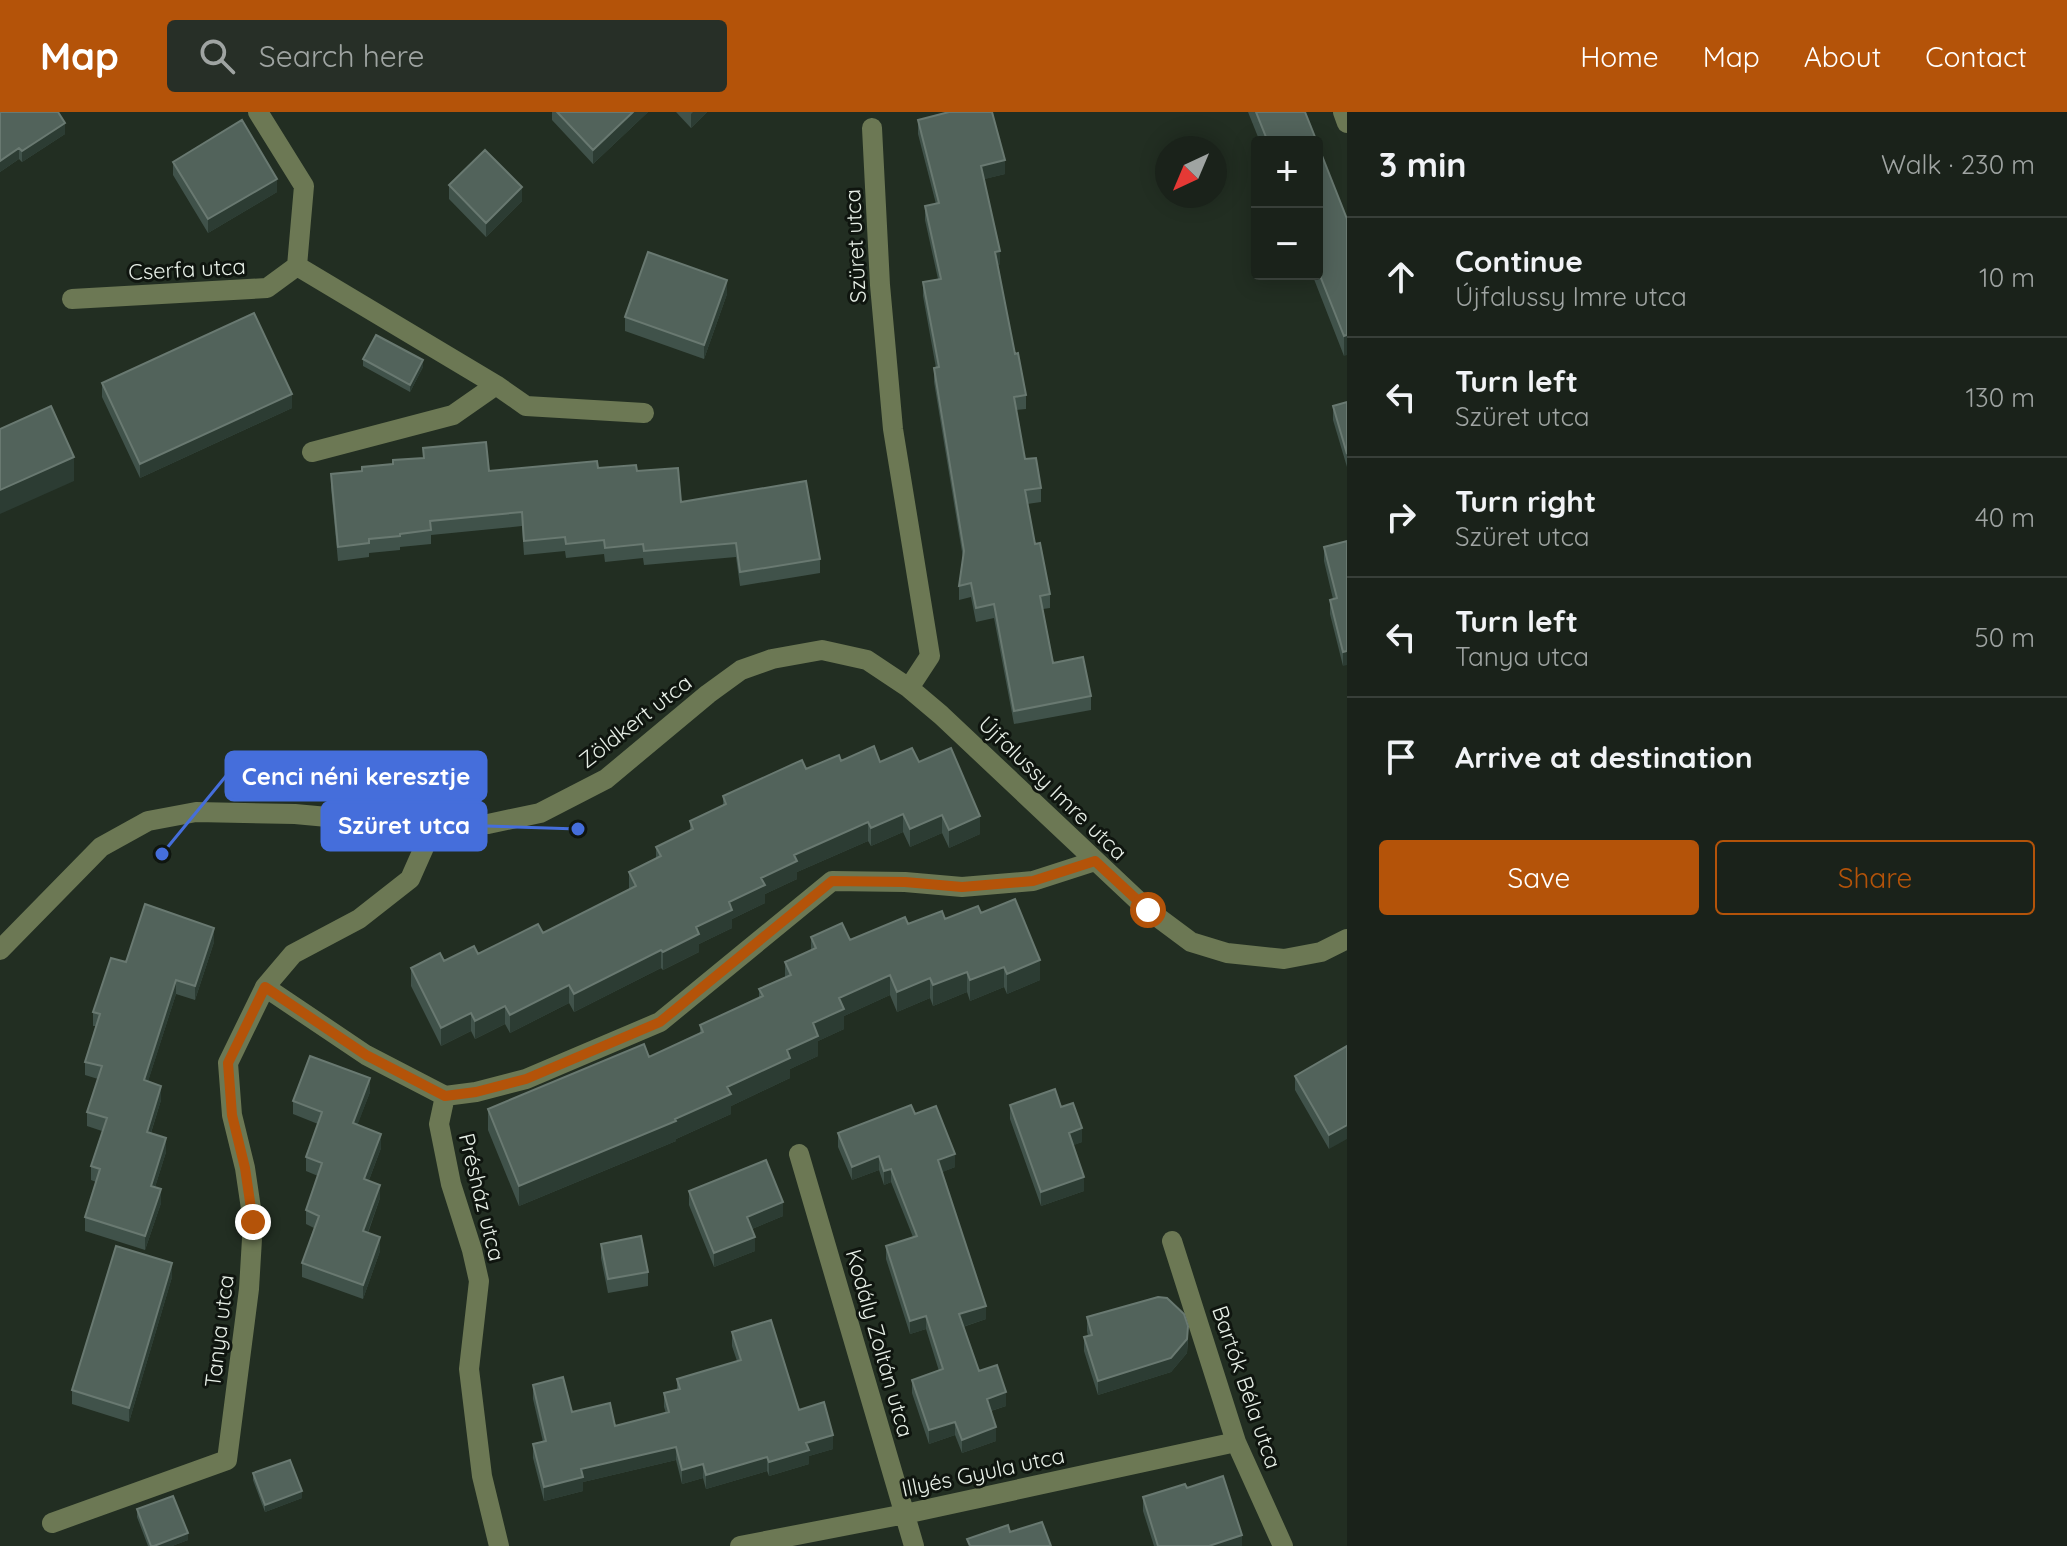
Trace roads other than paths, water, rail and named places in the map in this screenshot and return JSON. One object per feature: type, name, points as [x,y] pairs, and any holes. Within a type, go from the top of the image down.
[{"type":"street","points":[[258,112],[304,186],[297,266],[526,406],[644,413]]},
{"type":"street","points":[[1343,112],[1347,123]]},
{"type":"street","name":"Szüret utca","points":[[872,128],[880,285],[893,429],[930,656],[909,688]]},
{"type":"street","name":"Cserfa utca","points":[[72,299],[267,288],[297,266]]},
{"type":"street","points":[[312,452],[453,415],[496,385]]},
{"type":"street","name":"Zöldkert utca","points":[[0,950],[101,847],[148,821],[196,812],[295,814],[414,825],[488,824],[540,813],[606,779],[741,670],[772,659],[822,650],[867,660]]},
{"type":"street","name":"Újfalussy Imre utca","points":[[867,660],[909,688],[941,715],[1156,917],[1191,942],[1227,953],[1284,959],[1321,952],[1347,939]]},
{"type":"street","name":"Tanya utca","points":[[52,1523],[227,1460],[249,1289],[253,1222],[245,1168],[232,1115],[228,1063],[265,987],[293,954],[359,919],[410,879],[434,825]]},
{"type":"street","points":[[265,987],[366,1055],[445,1096],[476,1092],[526,1079],[660,1022],[832,881],[962,887],[1033,881],[1095,861]]},
{"type":"street","name":"Présház utca","points":[[445,1096],[439,1124],[451,1184],[479,1281],[469,1369],[482,1476],[499,1546]]},
{"type":"street","name":"Kodály Zoltán utca","points":[[799,1154],[914,1546]]},
{"type":"street","name":"Bartók Béla utca","points":[[1172,1241],[1236,1442],[1283,1546]]},
{"type":"street","name":"Illyés Gyula utca","points":[[740,1546],[905,1514],[1236,1442]]},
{"type":"place","name":"Szüret utca","points":[[578,829]]},
{"type":"place","name":"Cenci néni keresztje","points":[[162,854]]}]
